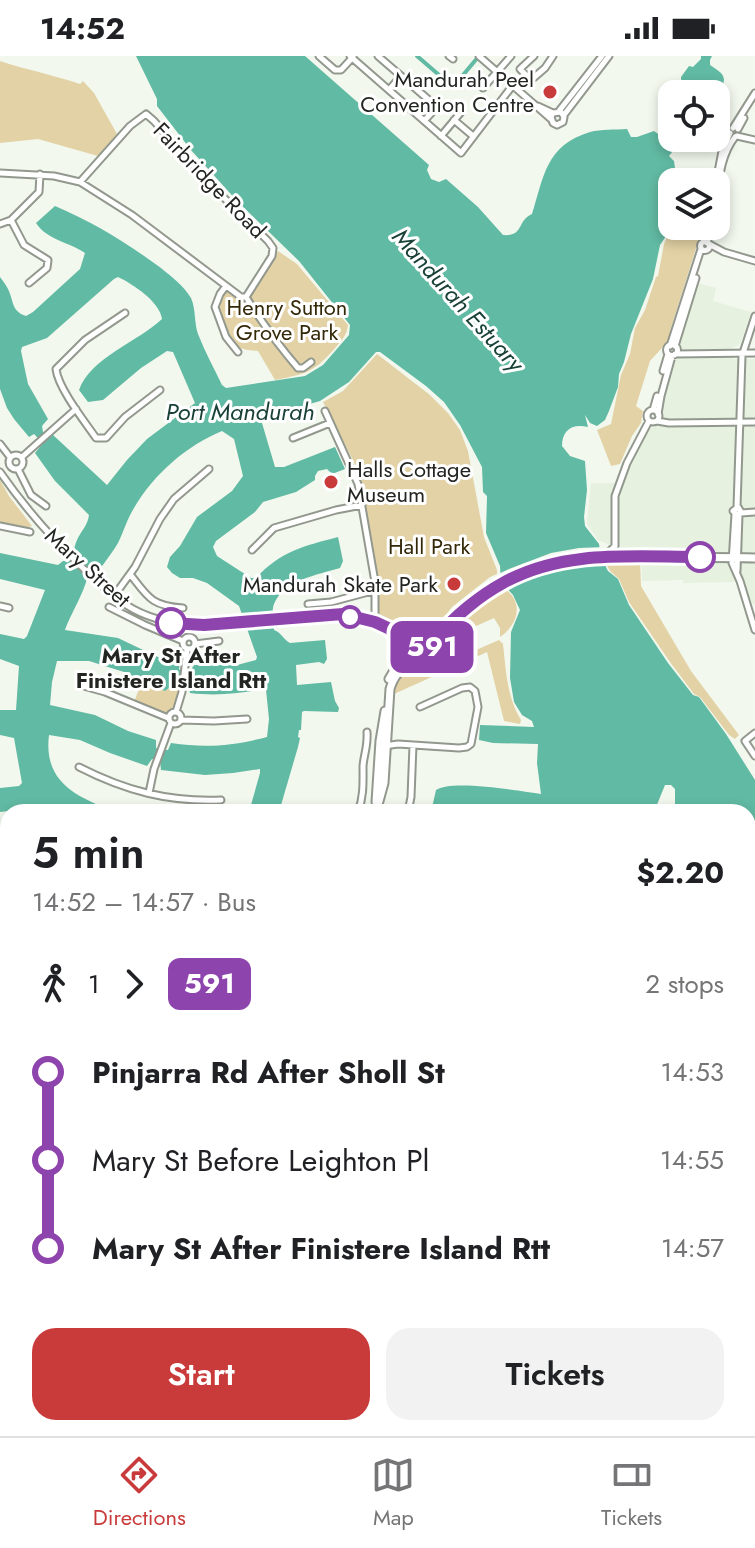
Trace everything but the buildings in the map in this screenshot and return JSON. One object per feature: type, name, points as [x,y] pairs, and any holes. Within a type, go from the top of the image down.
[{"type":"main road","points":[[379,804],[383,790],[386,687],[407,645],[433,634],[464,606],[496,584],[526,567],[581,553],[755,556]]},
{"type":"main road","points":[[383,744],[390,689],[399,672],[423,663],[440,634],[496,584]]},
{"type":"main road","points":[[417,641],[425,647],[428,655]]},
{"type":"main road","points":[[404,652],[405,660],[411,666]]},
{"type":"street","points":[[319,56],[335,70],[341,70],[352,57],[461,153],[513,85]]},
{"type":"street","points":[[378,56],[437,107],[424,121]]},
{"type":"street","points":[[483,88],[511,56]]},
{"type":"street","points":[[534,56],[520,69],[531,80],[553,56]]},
{"type":"street","points":[[557,114],[602,56]]},
{"type":"street","points":[[557,114],[609,56]]},
{"type":"street","points":[[482,58],[535,105],[557,114]]},
{"type":"street","points":[[389,90],[401,76]]},
{"type":"street","points":[[722,168],[728,147],[755,93]]},
{"type":"street","points":[[719,168],[722,151],[755,100]]},
{"type":"street","points":[[441,136],[462,111]]},
{"type":"street","name":"Fairbridge Road","points":[[80,182],[122,134],[146,114],[273,248],[272,256],[246,297]]},
{"type":"street","points":[[454,120],[473,136]]},
{"type":"street","points":[[735,133],[755,140]]},
{"type":"street","points":[[0,173],[40,174],[80,182],[132,215],[241,297],[246,297],[298,368],[311,362]]},
{"type":"street","points":[[0,224],[11,220],[39,192],[40,174]]},
{"type":"street","points":[[11,220],[24,245],[48,260],[47,268],[29,283]]},
{"type":"street","points":[[649,421],[653,423],[657,416],[706,240]]},
{"type":"street","points":[[705,246],[755,261]]},
{"type":"street","points":[[226,286],[215,307],[226,337],[238,352]]},
{"type":"street","points":[[125,313],[85,340],[56,369],[57,377],[96,438],[106,438],[125,417],[160,390]]},
{"type":"street","points":[[755,316],[744,353],[734,556],[755,630]]},
{"type":"street","points":[[673,351],[755,353]]},
{"type":"street","points":[[22,457],[76,409]]},
{"type":"street","points":[[325,411],[355,476],[362,505],[376,590],[375,620]]},
{"type":"street","points":[[606,554],[615,546],[615,496],[627,463],[649,421],[647,415],[672,422],[755,422]]},
{"type":"street","points":[[293,438],[330,423]]},
{"type":"street","points":[[0,444],[31,495],[46,506]]},
{"type":"street","points":[[0,471],[17,454],[22,457]]},
{"type":"street","points":[[18,469],[23,464],[22,457]]},
{"type":"street","points":[[114,596],[174,499],[209,469]]},
{"type":"street","name":"Mary Street","points":[[0,471],[27,509],[90,575],[132,609],[151,617],[190,625],[343,614],[392,625],[417,641]]},
{"type":"street","points":[[252,550],[274,528],[286,523],[362,505]]},
{"type":"street","points":[[738,512],[752,511]]},
{"type":"street","points":[[0,526],[30,532]]},
{"type":"street","points":[[130,574],[157,604],[183,608]]},
{"type":"street","points":[[308,604],[331,602],[376,590]]},
{"type":"street","points":[[0,606],[9,608]]},
{"type":"street","points":[[109,607],[183,641]]},
{"type":"street","name":"Mary Street","points":[[375,620],[390,629],[404,652]]},
{"type":"street","points":[[183,641],[189,636],[190,625]]},
{"type":"street","points":[[189,636],[195,644]]},
{"type":"street","points":[[176,712],[186,663],[187,649],[183,641]]},
{"type":"street","points":[[187,649],[195,644],[219,641]]},
{"type":"street","points":[[80,685],[105,692],[177,724],[181,720],[247,719]]},
{"type":"street","points":[[383,744],[459,748],[471,744],[478,703],[475,691],[466,687],[420,707]]},
{"type":"street","points":[[149,793],[171,712],[181,716],[181,720]]},
{"type":"street","points":[[360,804],[367,732]]},
{"type":"street","points":[[755,733],[745,741],[755,756]]},
{"type":"street","points":[[410,804],[413,745]]},
{"type":"street","points":[[79,767],[126,788],[191,801],[221,800]]},
{"type":"street","points":[[364,771],[371,774],[382,772]]},
{"type":"shaded area","points":[[698,283],[716,288],[713,301],[751,312],[740,344],[732,348],[733,359],[755,359],[755,604],[744,606],[736,582],[642,581],[641,549],[608,549],[608,544],[598,540],[587,524],[591,483],[622,483],[649,430],[661,420],[672,358],[679,354]]},
{"type":"green space","points":[[0,61],[80,84],[83,81],[94,93],[117,134],[98,156],[38,139],[0,143]]},
{"type":"green space","points":[[666,240],[699,240],[670,331],[672,337],[650,361],[636,406],[643,411],[641,423],[620,464],[611,466],[597,430],[611,424],[621,375],[630,354],[635,328],[658,276]]},
{"type":"green space","name":"Henry Sutton Grove Park","points":[[278,251],[297,264],[348,325],[342,340],[316,367],[302,374],[275,380],[258,351],[241,348],[230,340],[221,320],[219,305],[223,293],[227,291],[240,299],[250,297]]},
{"type":"green space","name":"Hall Park","points":[[377,354],[430,395],[460,430],[468,451],[484,537],[497,570],[497,574],[452,607],[436,628],[419,638],[412,638],[378,616],[378,585],[361,481],[323,402],[343,391]]},
{"type":"green space","points":[[0,480],[32,526],[23,529],[0,524]]},
{"type":"green space","points":[[604,560],[640,560],[641,586],[691,671],[739,735],[735,739],[670,662]]},
{"type":"green space","points":[[503,588],[510,593],[516,606],[515,620],[506,632],[500,637],[500,628],[494,618],[456,635],[457,644],[443,652],[435,663],[429,663],[432,653],[448,632]]},
{"type":"green space","points":[[499,640],[503,644],[508,684],[520,724],[504,721],[487,652],[394,694],[397,679],[407,671],[435,669],[448,654],[462,650],[467,654]]},
{"type":"green space","points":[[142,681],[165,691],[179,684],[171,710],[160,712],[134,702]]},
{"type":"water","points":[[136,56],[305,56],[429,165],[427,170],[431,179],[439,182],[446,179],[478,207],[503,235],[517,231],[532,214],[549,164],[564,145],[590,132],[603,130],[627,129],[631,137],[654,131],[658,134],[658,152],[672,152],[669,156],[675,168],[658,168],[658,240],[663,240],[653,279],[631,334],[618,387],[605,420],[597,426],[590,423],[585,415],[588,427],[569,429],[562,446],[570,456],[585,461],[585,526],[599,544],[608,571],[618,579],[629,605],[668,663],[693,695],[699,697],[726,734],[755,780],[755,804],[675,804],[675,789],[665,785],[657,804],[433,804],[436,790],[444,787],[486,787],[541,794],[538,744],[479,740],[480,725],[534,727],[514,702],[510,678],[511,632],[520,610],[513,595],[501,582],[500,566],[486,533],[487,496],[483,492],[482,467],[444,402],[376,352],[349,382],[320,401],[265,417],[262,423],[275,467],[284,467],[335,447],[345,469],[332,474],[327,469],[318,471],[315,480],[296,492],[263,502],[255,512],[216,541],[213,547],[217,556],[251,578],[256,578],[284,556],[338,537],[343,561],[340,568],[293,584],[285,589],[273,607],[274,630],[290,643],[325,640],[327,659],[324,664],[296,665],[297,685],[331,682],[339,708],[338,712],[302,712],[298,747],[281,804],[251,804],[260,769],[205,775],[161,770],[160,761],[152,759],[147,766],[80,740],[49,735],[49,752],[58,777],[77,794],[97,804],[0,804],[0,788],[22,783],[14,738],[0,735],[0,710],[16,710],[19,666],[0,659],[0,634],[24,639],[45,590],[0,579],[0,553],[58,565],[70,560],[89,515],[55,481],[35,453],[43,443],[34,434],[29,437],[14,419],[0,389],[0,277],[15,308],[26,316],[80,269],[85,253],[52,237],[36,223],[55,206],[110,234],[174,278],[191,298],[198,334],[226,388],[305,376],[323,365],[349,335],[350,325],[299,261],[238,202],[157,106],[157,99]],"holes":[[[118,277],[151,300],[162,319],[93,368],[79,390],[88,402],[103,400],[167,351],[173,352],[195,403],[147,439],[107,485],[53,435],[48,439],[43,432],[42,426],[48,419],[28,384],[21,351],[22,347],[47,338]],[[222,431],[234,439],[243,476],[232,491],[197,517],[170,557],[167,567],[180,578],[207,583],[239,606],[256,660],[237,665],[194,665],[189,673],[181,672],[180,663],[160,658],[118,638],[65,630],[87,575],[93,569],[100,569],[114,550],[132,512],[151,484],[172,462],[209,437]],[[57,661],[89,661],[124,672],[165,691],[176,689],[179,684],[187,684],[190,693],[199,694],[266,690],[267,737],[208,746],[171,743],[168,750],[156,748],[156,740],[95,715],[50,705]]]},
{"type":"water","points":[[701,56],[712,56],[710,65],[721,73],[724,80],[681,80],[689,66],[693,67]]},
{"type":"pier","points":[[604,547],[605,559],[549,566],[503,586],[496,575],[551,553]]},
{"type":"waterway","points":[[417,56],[453,87],[479,56]]},
{"type":"bus line","name":"591","points":[[171,623],[204,625],[343,614],[390,629],[404,649],[405,660],[411,666],[419,666],[426,660],[440,634],[475,602],[513,577],[535,568],[589,557],[700,557]]},
{"type":"place","name":"Mandurah Peel Convention Centre","points":[[550,92]]},
{"type":"place","name":"Halls Cottage Museum","points":[[331,482]]},
{"type":"place","name":"Mandurah Skate Park","points":[[454,584]]},
{"type":"place","name":"Mary St After Finistere Island Rtt","points":[[171,623]]},
{"type":"water label","name":"Mandurah Estuary","points":[[458,300]]},
{"type":"water label","name":"Port Mandurah","points":[[240,412]]}]
